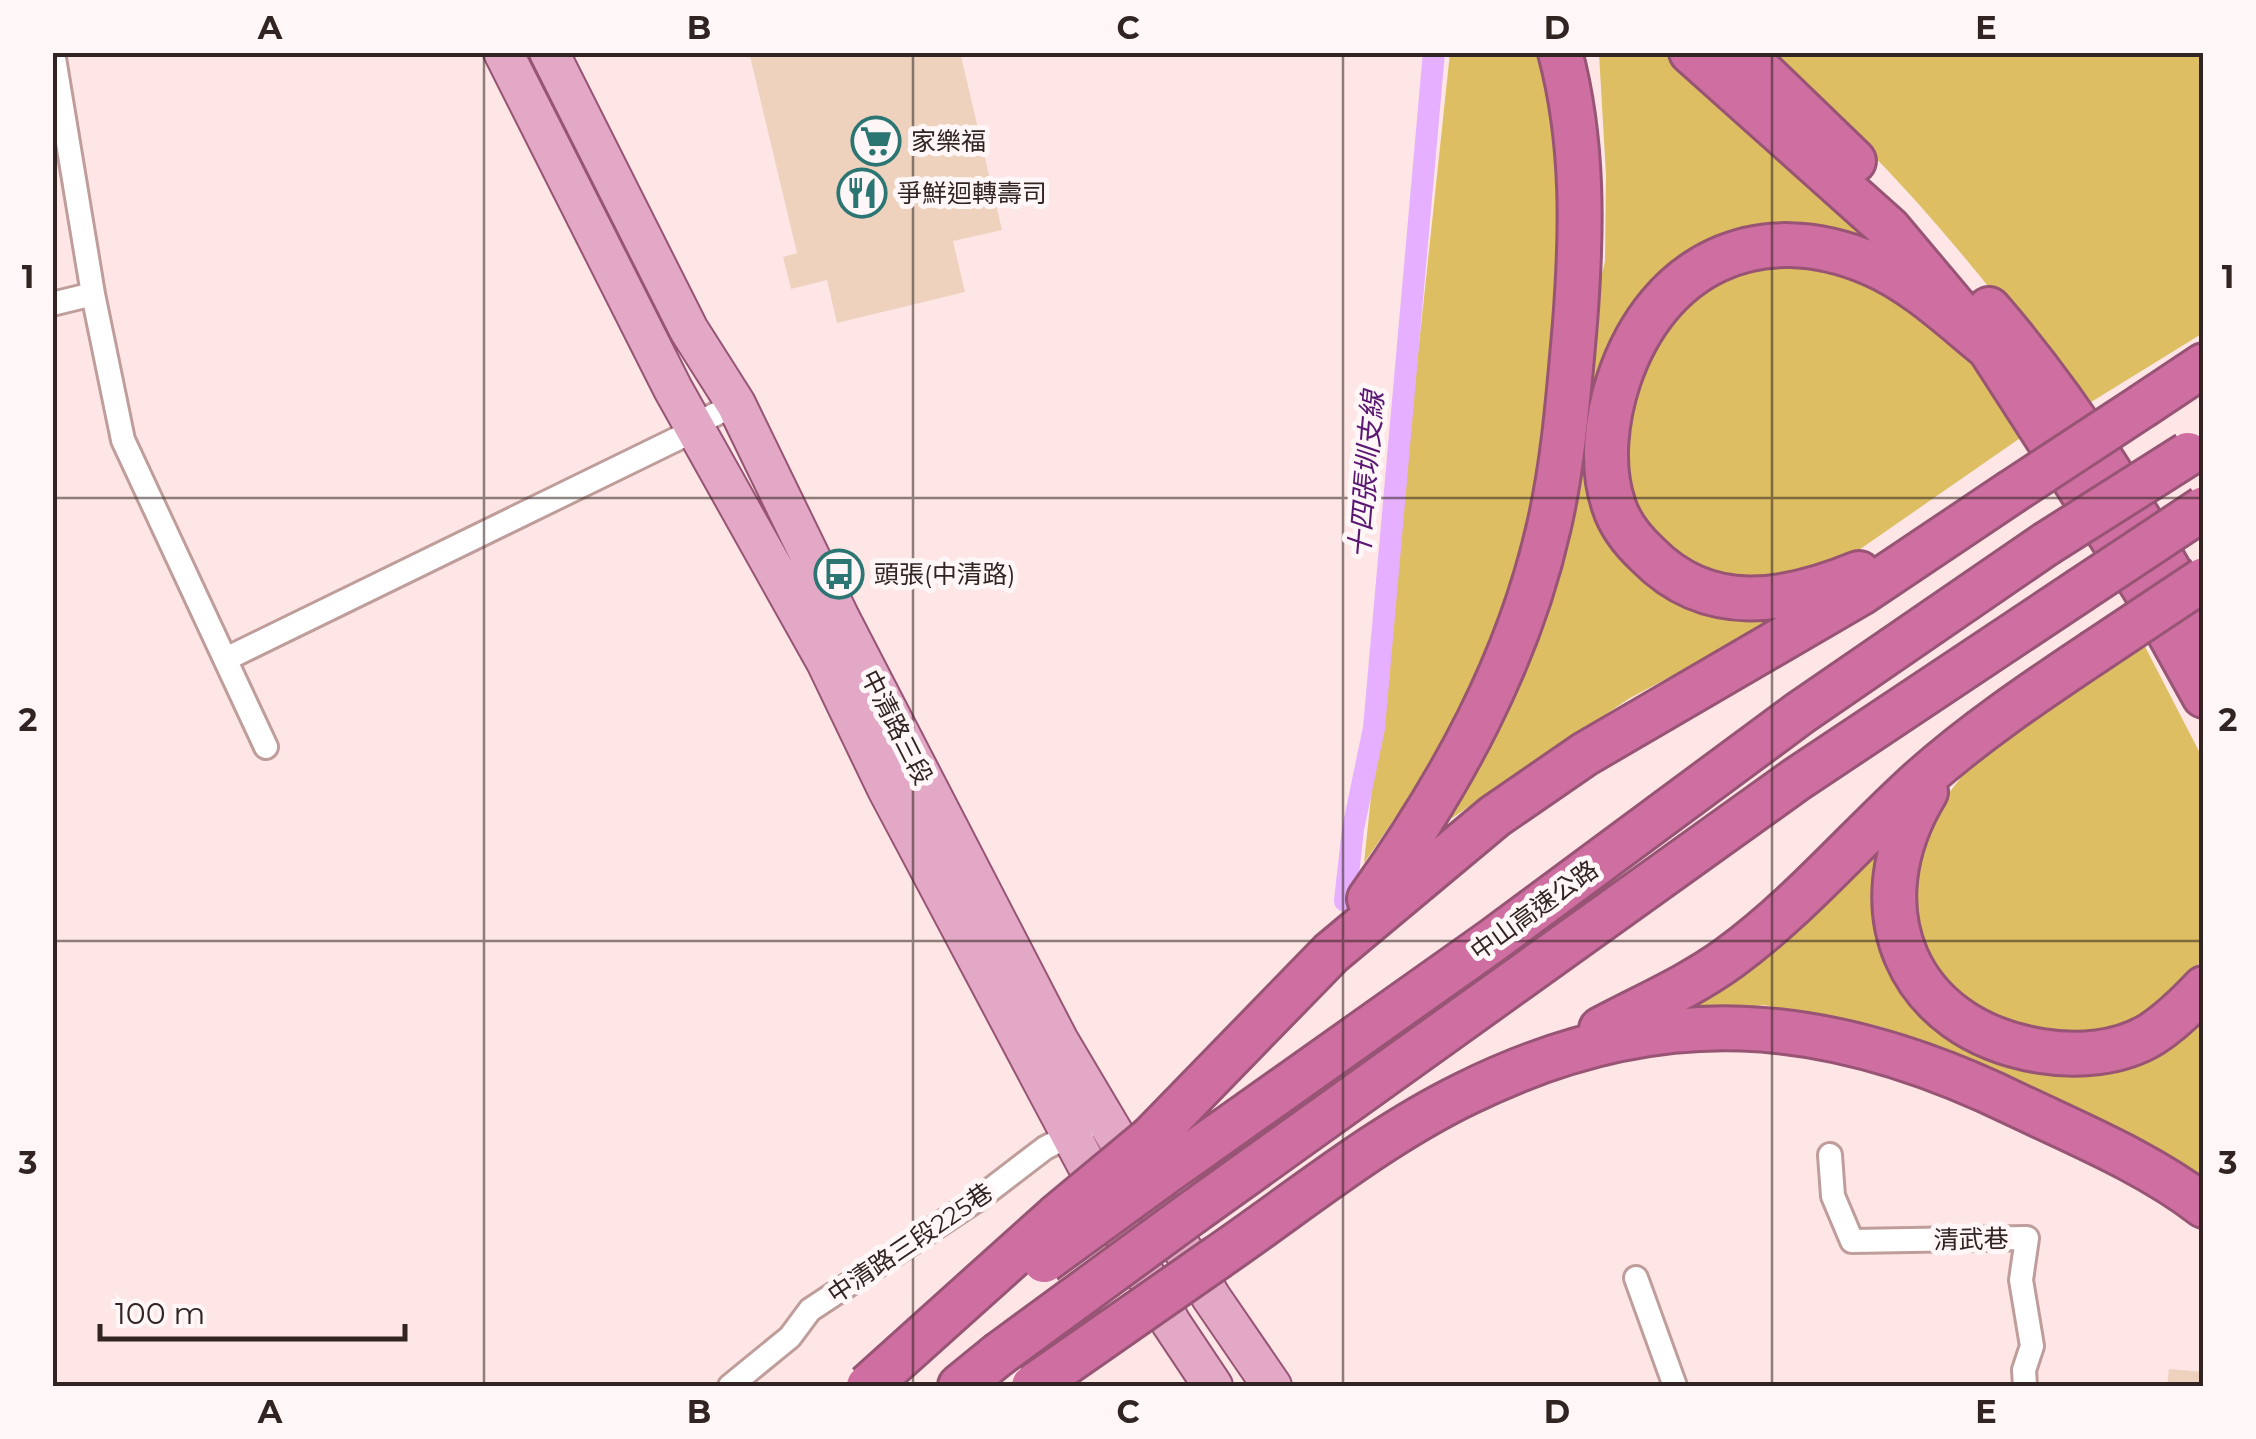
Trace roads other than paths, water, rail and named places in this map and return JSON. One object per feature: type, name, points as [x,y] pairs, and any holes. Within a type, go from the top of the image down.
[{"type":"highway","points":[[1560,52],[1571,93],[1581,206],[1572,349]]},
{"type":"highway","points":[[1160,1154],[1331,953],[1417,831],[1459,762],[1498,683],[1529,598],[1549,526],[1572,349],[1596,222],[1594,133],[1586,52]]},
{"type":"highway","points":[[1691,52],[1889,229],[1989,348],[2144,588],[2204,696]]},
{"type":"highway","points":[[1741,52],[1897,204],[2039,367],[2166,562],[2204,634]]},
{"type":"highway","points":[[1930,545],[1821,589],[1771,598],[1737,599],[1707,594],[1664,572],[1633,540],[1614,507],[1606,466],[1613,397],[1629,350],[1664,296],[1693,273],[1754,248],[1793,245],[1868,262],[1924,295],[1989,348]]},
{"type":"highway","points":[[1331,953],[1494,816],[1570,764],[1860,593],[2204,366]]},
{"type":"highway","name":"中山高速公路","points":[[869,1386],[1160,1154],[1492,942],[1800,712],[2046,544],[2196,448]]},
{"type":"highway","name":"中山高速公路","points":[[960,1386],[1193,1212],[1797,779],[2204,508]]},
{"type":"highway","points":[[1033,1386],[1388,1139],[1463,1094],[1530,1066],[1660,1000],[1726,960],[1790,910],[1918,782],[1962,745],[2014,705],[2204,578]]},
{"type":"highway","points":[[1962,745],[1924,794],[1900,843],[1893,896],[1899,936],[1926,991],[1953,1018],[2014,1046],[2063,1054],[2109,1050],[2149,1036],[2179,1014],[2204,988]]},
{"type":"highway","points":[[1530,1066],[1606,1042],[1652,1034],[1715,1028],[1814,1034],[1886,1050],[1954,1074],[2099,1144],[2204,1206]]},
{"type":"main road","name":"中清路三段","points":[[502,52],[694,425],[826,662],[887,790],[1088,1126],[1272,1386]]},
{"type":"main road","name":"中清路三段","points":[[549,52],[689,330],[736,404],[849,636],[1059,1041],[1088,1126],[1171,1324],[1213,1386]]},
{"type":"street","points":[[52,52],[92,294],[123,440],[266,747]]},
{"type":"street","points":[[52,304],[92,294]]},
{"type":"street","points":[[226,659],[689,433],[694,425],[736,404]]},
{"type":"street","name":"中清路三段225巷","points":[[730,1386],[790,1336],[810,1310],[980,1197],[1045,1148],[1088,1126]]},
{"type":"street","name":"清武巷","points":[[1830,1155],[1833,1196],[1852,1240],[2027,1238],[2021,1280],[2032,1346],[2024,1370],[2025,1386]]},
{"type":"street","points":[[1636,1278],[1675,1386]]},
{"type":"waterway","name":"十四張圳支線","points":[[1345,901],[1353,829],[1374,728],[1434,52]]},
{"type":"place","name":"家樂福","points":[[876,141]]},
{"type":"place","name":"爭鮮迴轉壽司","points":[[862,193]]},
{"type":"place","name":"頭張(中清路)","points":[[839,574]]}]
